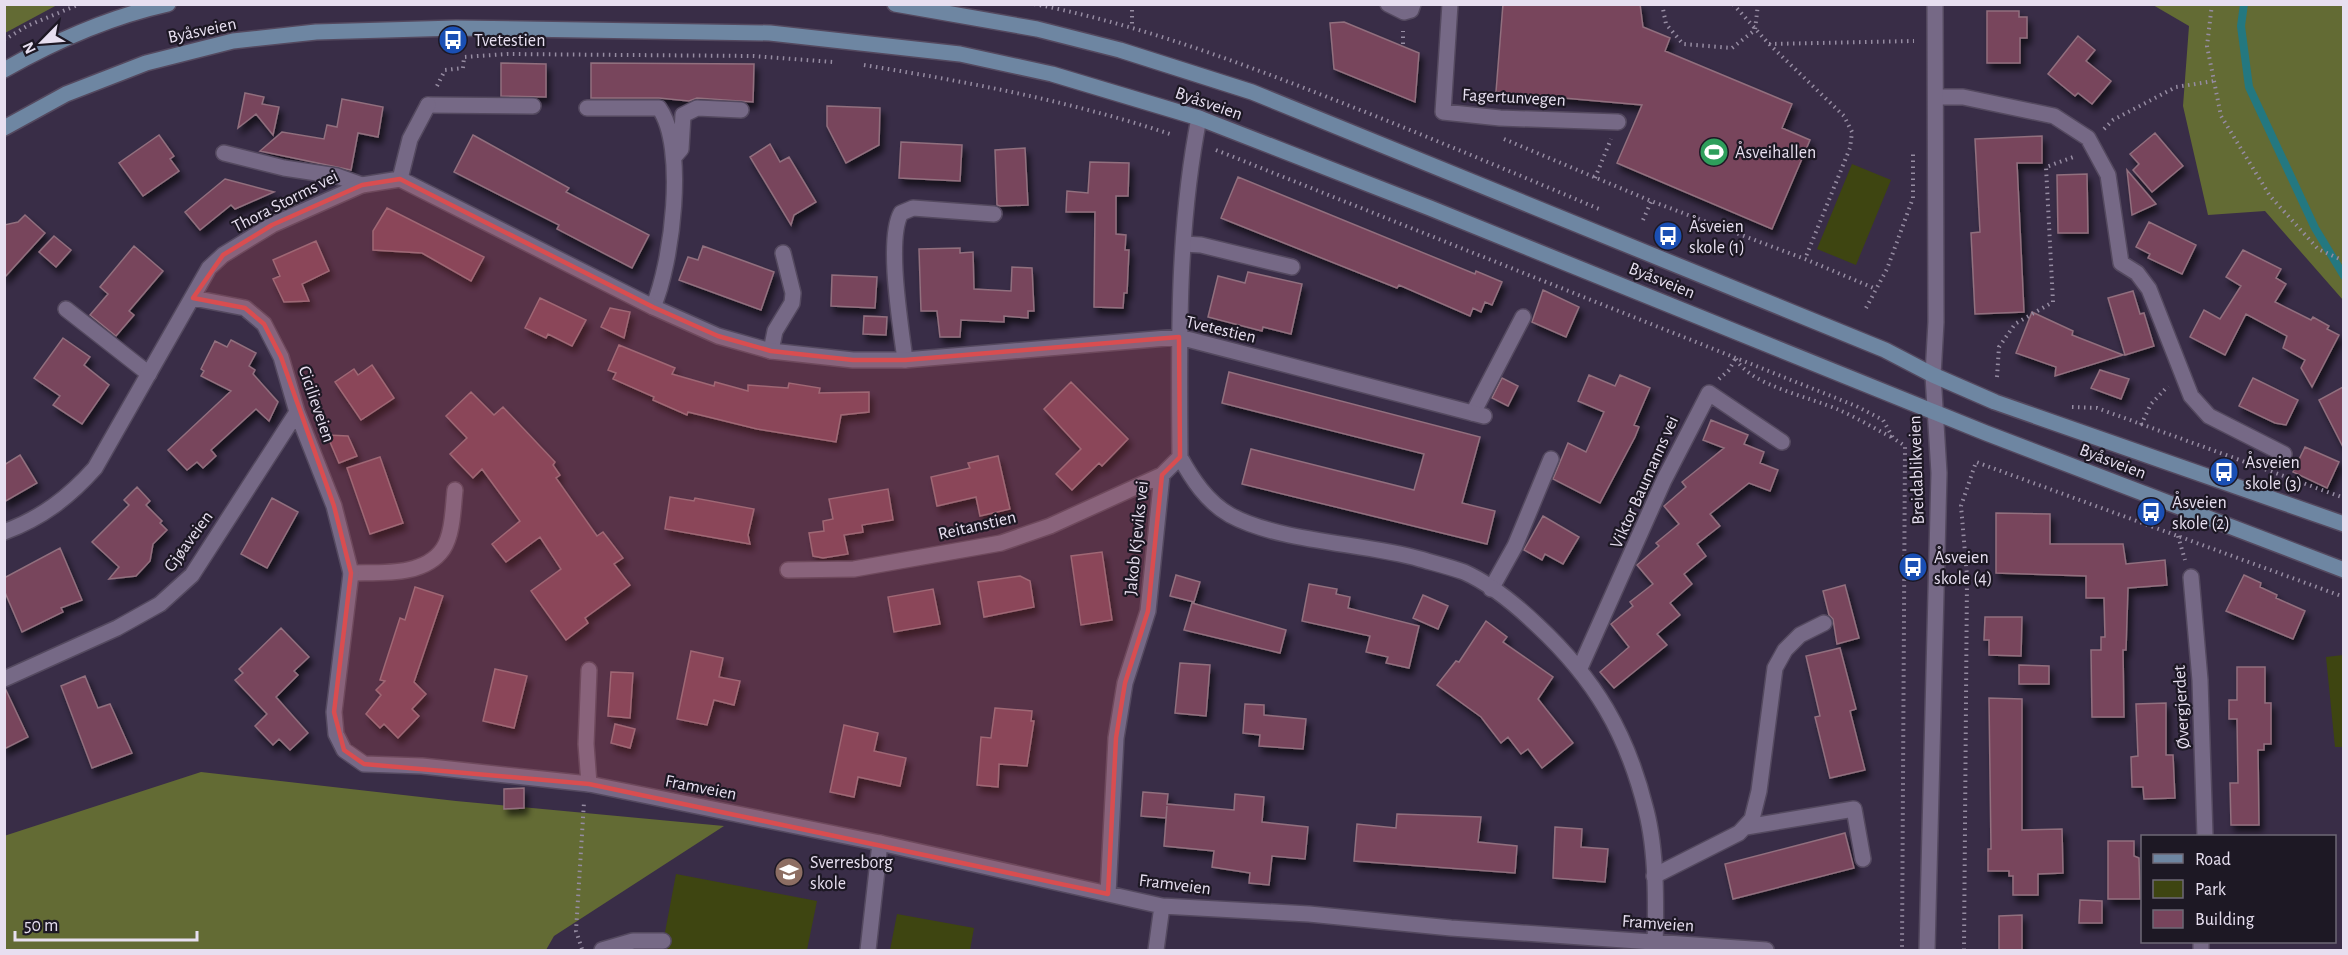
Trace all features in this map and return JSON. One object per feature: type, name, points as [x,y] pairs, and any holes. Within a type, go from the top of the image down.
[{"type":"main road","name":"Byåsveien","points":[[4,70],[52,43],[127,13],[168,4]]},
{"type":"main road","name":"Byåsveien","points":[[894,4],[1068,37],[1120,50],[1252,92],[1885,350],[1933,375],[1995,402],[2343,524]]},
{"type":"main road","name":"Byåsveien","points":[[4,128],[66,94],[146,63],[233,41],[316,32],[456,28],[770,33],[960,54],[1052,74],[1199,118],[1452,216],[1934,411],[2343,570]]},
{"type":"street","points":[[1388,4],[1404,12],[1411,10],[1413,4]]},
{"type":"street","name":"Fagertunvegen","points":[[1450,4],[1443,112],[1500,118],[1618,122]]},
{"type":"street","name":"Breidablikveien","points":[[1928,951],[1939,473],[1933,375],[1936,322],[1935,4]]},
{"type":"street","points":[[1936,97],[1963,97],[2054,116],[2088,138],[2108,175],[2121,263],[2136,273],[2149,289],[2192,396],[2209,416],[2284,454]]},
{"type":"street","points":[[400,179],[410,139],[428,105],[533,106]]},
{"type":"street","points":[[587,108],[659,108],[664,115],[675,156],[671,236],[661,289],[653,307]]},
{"type":"street","points":[[675,156],[681,150],[683,115],[697,108],[741,110]]},
{"type":"street","points":[[1199,118],[1185,208],[1179,337],[1180,457],[1192,479],[1209,498],[1229,514],[1262,528],[1418,558],[1465,573],[1513,602],[1580,668],[1615,725],[1634,770],[1647,812],[1654,876],[1655,946]]},
{"type":"street","name":"Thora Storms vei","points":[[224,153],[284,168],[337,176],[362,185]]},
{"type":"street","name":"Thora Storms vei","points":[[4,532],[34,521],[73,493],[95,468],[209,268],[223,255],[272,225],[362,185],[400,179]]},
{"type":"street","name":"Tvetestien","points":[[400,179],[653,307],[718,336],[771,351],[853,360],[905,360],[1179,337],[1479,415],[1523,317]]},
{"type":"street","points":[[905,360],[896,285],[896,230],[901,213],[913,208],[994,214]]},
{"type":"street","points":[[1184,244],[1201,245],[1292,267]]},
{"type":"street","points":[[771,351],[775,331],[792,303],[793,293],[783,253]]},
{"type":"street","name":"Cicilieveien","points":[[193,298],[245,308],[264,324],[281,357],[297,412],[334,506],[351,573],[334,712],[336,734],[344,750]]},
{"type":"street","points":[[66,309],[148,374]]},
{"type":"street","name":"Viktor Baumanns vei","points":[[1580,668],[1664,480],[1709,393],[1782,442]]},
{"type":"street","name":"Gjøaveien","points":[[4,679],[117,628],[160,604],[192,575],[297,412]]},
{"type":"street","name":"Jakob Kjeviks vei","points":[[1108,894],[1116,738],[1125,683],[1148,611],[1162,475],[1180,457]]},
{"type":"street","points":[[1491,589],[1515,546],[1551,459]]},
{"type":"street","name":"Reitanstien","points":[[788,570],[854,569],[1001,543],[1050,526],[1162,475]]},
{"type":"street","points":[[351,573],[412,569],[436,556],[444,549],[448,537],[455,490]]},
{"type":"street","name":"Øvergjerdet","points":[[2191,577],[2200,680],[2205,835]]},
{"type":"street","points":[[1746,828],[1752,819],[1760,791],[1774,668],[1785,650],[1800,635],[1824,623]]},
{"type":"street","points":[[588,670],[586,744],[589,784]]},
{"type":"street","name":"Framveien","points":[[344,750],[364,764],[422,766],[589,784],[880,843],[1162,906],[1309,914],[1655,946],[1766,951]]},
{"type":"street","points":[[1654,876],[1746,828],[1854,809],[1863,859]]},
{"type":"street","points":[[868,951],[880,843]]},
{"type":"street","points":[[1156,951],[1162,906]]},
{"type":"street","points":[[602,951],[633,941],[663,941]]},
{"type":"path","points":[[4,40],[27,26],[80,4]]},
{"type":"path","points":[[1132,4],[1132,28]]},
{"type":"path","points":[[1662,4],[1666,24],[1683,44],[1732,48],[1755,30],[1758,4]]},
{"type":"path","points":[[1733,4],[1755,30],[1844,116],[1852,132],[1850,148],[1804,259]]},
{"type":"path","points":[[2212,4],[2207,46],[2221,116],[2270,196],[2318,249],[2343,261]]},
{"type":"path","points":[[1914,32],[1914,50]]},
{"type":"path","points":[[1769,44],[1914,41]]},
{"type":"path","points":[[454,69],[463,68],[464,57],[507,54],[753,56],[840,62]]},
{"type":"path","points":[[862,65],[992,86],[1120,117],[1170,134]]},
{"type":"path","points":[[1997,377],[2000,347],[2015,324],[2053,302],[2046,167],[2094,149],[2101,131],[2113,120],[2176,87],[2214,81]]},
{"type":"path","points":[[1500,118],[1503,139],[1651,201],[1876,289]]},
{"type":"path","points":[[1866,308],[1887,269],[1913,198],[1914,140]]},
{"type":"path","points":[[1216,150],[1530,273],[1857,406],[1883,420],[1893,438]]},
{"type":"path","points":[[1595,178],[1606,151]]},
{"type":"path","points":[[1642,220],[1651,201]]},
{"type":"path","points":[[1729,370],[1735,358]]},
{"type":"path","points":[[1735,358],[1740,367],[1763,381],[1839,410],[1905,446],[1902,951]]},
{"type":"path","points":[[2141,425],[2151,404],[2181,373]]},
{"type":"path","points":[[2069,407],[2097,408],[2343,498]]},
{"type":"path","points":[[1964,951],[1967,576],[1961,506],[1976,462],[2343,597]]},
{"type":"path","points":[[582,951],[576,931],[578,868],[582,812],[589,784]]},
{"type":"highlighted area","points":[[400,179],[653,307],[718,336],[771,351],[853,360],[905,360],[1179,337],[1180,457],[1162,475],[1148,611],[1125,683],[1116,738],[1108,894],[589,784],[364,764],[344,750],[334,712],[351,573],[334,506],[281,357],[264,324],[245,308],[193,298],[223,255],[272,225],[362,185]]},
{"type":"green space","points":[[5,4],[57,4],[57,5],[5,33]]},
{"type":"green space","points":[[2153,5],[2343,5],[2343,300],[2265,211],[2208,215],[2183,106],[2189,26]]},
{"type":"green space","points":[[1852,164],[1891,180],[1856,265],[1817,249]]},
{"type":"green space","points":[[2343,655],[2343,747],[2335,747],[2326,657]]},
{"type":"green space","points":[[201,772],[456,801],[724,826],[554,936],[546,950],[5,950],[4,836]]},
{"type":"green space","points":[[676,874],[817,901],[807,950],[675,950],[662,948]]},
{"type":"green space","points":[[897,914],[974,928],[970,950],[890,950]]},
{"type":"building","points":[[1503,4],[1640,4],[1643,27],[1670,38],[1665,51],[1792,104],[1782,128],[1810,140],[1772,229],[1617,163],[1642,105],[1496,92]]},
{"type":"building","points":[[1987,11],[2019,11],[2019,17],[2027,17],[2027,38],[2020,38],[2020,63],[1987,63]]},
{"type":"building","points":[[1344,22],[1419,53],[1415,102],[1334,69],[1330,23]]},
{"type":"building","points":[[2078,36],[2095,50],[2086,61],[2111,81],[2092,104],[2078,93],[2075,96],[2048,74]]},
{"type":"building","points":[[501,63],[546,64],[546,97],[501,96]]},
{"type":"building","points":[[591,63],[754,64],[753,102],[697,98],[689,101],[659,98],[591,98]]},
{"type":"building","points":[[245,93],[264,97],[262,104],[279,107],[273,135],[256,114],[238,128]]},
{"type":"building","points":[[342,99],[383,107],[378,137],[358,133],[351,170],[260,151],[282,132],[324,139],[327,125],[337,127]]},
{"type":"building","points":[[827,106],[880,108],[879,145],[846,163],[827,126]]},
{"type":"building","points":[[2155,133],[2183,166],[2152,192],[2133,170],[2139,164],[2130,154]]},
{"type":"building","points":[[159,135],[174,156],[170,159],[179,171],[143,196],[119,163]]},
{"type":"building","points":[[473,135],[569,188],[566,192],[649,235],[632,268],[557,229],[559,225],[454,172]]},
{"type":"building","points":[[2042,136],[2042,163],[2017,163],[2024,312],[1975,314],[1971,233],[1980,232],[1975,139]]},
{"type":"building","points":[[901,142],[962,145],[960,181],[899,178]]},
{"type":"building","points":[[770,144],[780,162],[789,157],[816,202],[794,215],[791,225],[750,157]]},
{"type":"building","points":[[1025,148],[1028,205],[997,205],[995,150]]},
{"type":"building","points":[[1090,162],[1129,163],[1128,196],[1116,196],[1116,234],[1126,235],[1125,250],[1129,250],[1127,293],[1124,293],[1123,308],[1094,307],[1095,212],[1066,212],[1067,191],[1088,193]]},
{"type":"building","points":[[2127,170],[2156,204],[2132,215]]},
{"type":"building","points":[[2087,174],[2088,233],[2058,233],[2057,175]]},
{"type":"building","points":[[1238,177],[1475,274],[1476,271],[1502,282],[1492,305],[1485,302],[1481,312],[1473,308],[1470,316],[1399,285],[1397,288],[1221,218]]},
{"type":"building","points":[[225,179],[274,192],[235,209],[231,205],[200,230],[185,212]]},
{"type":"building","points":[[387,208],[484,257],[471,281],[422,253],[373,250],[373,231]]},
{"type":"building","points":[[25,215],[45,233],[4,278],[4,225],[18,222]]},
{"type":"building","points":[[2149,222],[2196,245],[2182,274],[2148,258],[2150,254],[2136,247]]},
{"type":"building","points":[[54,236],[71,250],[56,267],[39,252]]},
{"type":"building","points":[[316,241],[329,271],[302,284],[309,301],[284,302],[273,279],[280,276],[273,260]]},
{"type":"building","points":[[134,246],[163,271],[129,311],[134,315],[116,336],[90,315],[108,294],[100,287]]},
{"type":"building","points":[[703,246],[774,272],[761,310],[679,280],[688,257],[698,260]]},
{"type":"building","points":[[960,248],[960,253],[973,252],[974,289],[1011,291],[1012,267],[1032,268],[1034,311],[1028,311],[1028,318],[1004,316],[1004,322],[961,320],[960,337],[940,337],[937,311],[921,311],[919,249]]},
{"type":"building","points":[[2243,250],[2281,269],[2276,278],[2286,284],[2275,302],[2311,320],[2313,317],[2329,326],[2327,329],[2339,335],[2312,387],[2301,368],[2305,360],[2283,348],[2287,336],[2246,314],[2225,355],[2190,337],[2204,310],[2220,319],[2241,286],[2226,277]]},
{"type":"building","points":[[1248,272],[1302,284],[1291,334],[1263,327],[1262,331],[1208,317],[1218,276],[1245,283]]},
{"type":"building","points":[[832,275],[877,277],[875,308],[831,306]]},
{"type":"building","points":[[1543,290],[1579,307],[1566,337],[1532,322]]},
{"type":"building","points":[[2133,291],[2140,314],[2144,313],[2154,346],[2125,355],[2108,298]]},
{"type":"building","points":[[540,298],[586,320],[572,346],[548,334],[546,338],[525,328]]},
{"type":"building","points":[[610,308],[630,312],[624,338],[601,327]]},
{"type":"building","points":[[2032,312],[2073,331],[2072,335],[2123,355],[2055,376],[2056,367],[2016,353]]},
{"type":"building","points":[[864,316],[887,317],[886,335],[863,334]]},
{"type":"building","points":[[63,338],[90,357],[84,365],[109,385],[82,424],[53,405],[60,396],[34,378]]},
{"type":"building","points":[[231,340],[256,353],[249,366],[255,370],[253,374],[278,402],[269,421],[256,409],[211,450],[216,456],[203,468],[197,462],[187,470],[168,450],[231,391],[201,376],[204,371],[201,369],[215,341],[227,347]]},
{"type":"building","points":[[619,345],[675,368],[672,374],[714,386],[715,382],[748,391],[748,385],[788,388],[789,383],[820,388],[819,393],[869,392],[869,412],[841,415],[836,442],[757,429],[688,412],[687,415],[613,379],[616,373],[608,370]]},
{"type":"building","points":[[372,365],[394,398],[361,420],[335,382],[354,369],[358,375]]},
{"type":"building","points":[[2100,370],[2129,379],[2121,399],[2091,388]]},
{"type":"building","points":[[1229,372],[1480,437],[1462,503],[1495,511],[1487,544],[1242,484],[1251,449],[1414,490],[1424,454],[1222,403]]},
{"type":"building","points":[[1589,375],[1615,386],[1620,375],[1650,388],[1634,425],[1639,427],[1635,437],[1600,503],[1553,479],[1568,443],[1586,452],[1604,412],[1578,401]]},
{"type":"building","points":[[1502,378],[1518,386],[1508,406],[1492,398]]},
{"type":"building","points":[[2253,378],[2298,400],[2286,425],[2275,423],[2239,406]]},
{"type":"building","points":[[1071,382],[1128,439],[1102,466],[1099,463],[1072,490],[1056,474],[1081,449],[1044,409]]},
{"type":"building","points":[[2343,387],[2343,447],[2319,400]]},
{"type":"building","points":[[471,392],[494,415],[503,407],[555,462],[553,465],[560,475],[556,478],[597,536],[603,532],[623,558],[614,564],[630,585],[585,618],[588,623],[566,640],[531,591],[561,569],[540,537],[506,562],[492,544],[520,521],[482,469],[473,478],[450,454],[467,438],[446,416]]},
{"type":"building","points":[[1711,420],[1748,435],[1744,444],[1764,452],[1760,463],[1778,470],[1770,491],[1749,483],[1710,514],[1720,526],[1697,544],[1706,556],[1684,574],[1692,584],[1670,603],[1680,615],[1657,634],[1667,645],[1614,688],[1600,672],[1629,647],[1611,624],[1633,606],[1630,602],[1653,584],[1637,565],[1659,546],[1656,543],[1679,524],[1664,506],[1686,487],[1682,482],[1724,448],[1703,440]]},
{"type":"building","points":[[327,435],[348,436],[357,456],[339,463]]},
{"type":"building","points":[[2305,447],[2339,462],[2327,488],[2293,472]]},
{"type":"building","points":[[20,455],[37,483],[4,502],[4,465]]},
{"type":"building","points":[[998,456],[1010,509],[980,516],[976,497],[937,506],[931,477],[970,468],[968,463]]},
{"type":"building","points":[[380,457],[403,523],[370,534],[347,468]]},
{"type":"building","points":[[137,487],[150,501],[146,505],[162,521],[160,523],[167,530],[153,544],[150,561],[136,576],[109,579],[119,567],[92,542],[129,505],[124,500]]},
{"type":"building","points":[[888,489],[893,520],[862,525],[863,532],[844,535],[848,554],[823,558],[813,556],[809,533],[824,531],[823,521],[833,519],[829,499]]},
{"type":"building","points":[[670,497],[694,501],[695,498],[754,509],[748,535],[750,544],[665,529]]},
{"type":"building","points":[[272,498],[298,512],[267,568],[241,554]]},
{"type":"building","points":[[1996,513],[2050,514],[2050,544],[2123,544],[2126,564],[2165,560],[2167,585],[2128,588],[2126,650],[2123,650],[2124,717],[2092,717],[2091,650],[2101,650],[2101,637],[2105,637],[2104,598],[2086,598],[2086,576],[1996,573]]},
{"type":"building","points":[[1543,516],[1579,537],[1563,564],[1545,554],[1542,560],[1524,550]]},
{"type":"building","points":[[60,548],[82,600],[61,608],[63,612],[22,632],[4,590],[4,578]]},
{"type":"building","points":[[1102,552],[1112,620],[1081,625],[1071,556]]},
{"type":"building","points":[[1176,575],[1200,582],[1194,602],[1170,596]]},
{"type":"building","points":[[2244,575],[2261,583],[2260,587],[2277,595],[2276,598],[2305,611],[2293,639],[2226,611]]},
{"type":"building","points":[[1020,576],[1030,581],[1034,607],[984,617],[978,582]]},
{"type":"building","points":[[1309,584],[1337,589],[1336,594],[1350,597],[1348,608],[1419,626],[1409,668],[1386,663],[1388,657],[1366,652],[1370,636],[1302,621]]},
{"type":"building","points":[[1845,585],[1859,638],[1837,644],[1833,619],[1829,615],[1823,591]]},
{"type":"building","points":[[415,587],[443,596],[414,682],[426,694],[412,709],[419,716],[398,738],[384,724],[380,728],[366,714],[381,695],[376,690],[385,681],[380,680],[400,618],[405,620]]},
{"type":"building","points":[[933,589],[940,624],[894,632],[888,597]]},
{"type":"building","points":[[1423,595],[1448,606],[1438,629],[1413,618]]},
{"type":"building","points":[[1192,603],[1286,630],[1280,653],[1184,630]]},
{"type":"building","points":[[1985,617],[2022,617],[2021,656],[1989,655],[1989,640],[1984,640]]},
{"type":"building","points":[[1486,621],[1507,637],[1503,642],[1553,677],[1538,699],[1573,743],[1542,768],[1528,749],[1521,754],[1508,737],[1501,743],[1481,717],[1437,685],[1456,661],[1459,662]]},
{"type":"building","points":[[281,628],[309,657],[294,671],[298,675],[276,697],[308,733],[290,750],[279,739],[273,745],[255,726],[267,714],[235,680],[243,673],[239,669]]},
{"type":"building","points":[[1840,648],[1856,709],[1850,711],[1865,770],[1830,778],[1815,717],[1820,716],[1806,656]]},
{"type":"building","points":[[691,651],[723,658],[719,677],[740,681],[734,705],[714,700],[707,725],[677,719]]},
{"type":"building","points":[[1180,663],[1210,665],[1206,716],[1175,713]]},
{"type":"building","points":[[2019,665],[2049,666],[2049,684],[2019,684]]},
{"type":"building","points":[[2237,667],[2265,667],[2265,703],[2271,703],[2271,744],[2264,744],[2264,750],[2258,750],[2259,825],[2231,825],[2230,783],[2238,783],[2237,719],[2229,719],[2229,700],[2237,700]]},
{"type":"building","points":[[495,669],[527,676],[514,728],[483,721]]},
{"type":"building","points":[[611,672],[633,673],[630,718],[608,716]]},
{"type":"building","points":[[85,676],[98,708],[110,704],[132,753],[92,768],[61,686]]},
{"type":"building","points":[[4,689],[28,737],[4,749]]},
{"type":"building","points":[[1989,698],[2022,699],[2022,830],[2062,829],[2063,873],[2038,874],[2038,895],[2013,895],[2013,876],[2009,876],[2009,871],[1988,871],[1988,849],[1991,849]]},
{"type":"building","points":[[2166,703],[2166,755],[2173,755],[2175,798],[2144,799],[2143,787],[2132,787],[2131,757],[2138,756],[2136,704]]},
{"type":"building","points":[[1245,704],[1264,705],[1264,715],[1306,719],[1303,749],[1259,746],[1260,735],[1243,733]]},
{"type":"building","points":[[995,708],[1032,711],[1031,721],[1034,721],[1027,766],[999,764],[998,787],[977,785],[981,737],[991,738]]},
{"type":"building","points":[[615,724],[635,729],[630,748],[611,743]]},
{"type":"building","points":[[844,725],[878,733],[874,751],[906,758],[900,786],[858,777],[854,797],[830,792]]},
{"type":"building","points":[[524,788],[524,808],[504,809],[504,789]]},
{"type":"building","points":[[1143,792],[1168,794],[1167,804],[1234,810],[1235,794],[1264,797],[1262,822],[1308,827],[1305,859],[1272,856],[1269,885],[1249,883],[1250,873],[1212,867],[1214,851],[1164,846],[1167,806],[1166,818],[1141,816]]},
{"type":"building","points":[[1397,814],[1481,817],[1478,842],[1517,846],[1515,873],[1354,861],[1357,824],[1396,828]]},
{"type":"building","points":[[1555,827],[1582,829],[1581,847],[1608,849],[1605,882],[1553,878]]},
{"type":"building","points":[[1845,833],[1854,868],[1733,899],[1725,864]]},
{"type":"building","points":[[2108,841],[2134,841],[2134,856],[2139,858],[2140,899],[2108,899]]},
{"type":"building","points":[[2080,900],[2102,901],[2102,923],[2079,923]]},
{"type":"building","points":[[2022,915],[2022,951],[1999,951],[1999,916]]},
{"type":"waterway","points":[[2244,4],[2241,26],[2249,87],[2315,228],[2344,276]]},
{"type":"place","name":"Tvetestien","points":[[453,40]]},
{"type":"place","name":"Åsveihallen","points":[[1714,152]]},
{"type":"place","name":"Åsveien skole (1)","points":[[1668,236]]},
{"type":"place","name":"Åsveien skole (3)","points":[[2224,472]]},
{"type":"place","name":"Åsveien skole (2)","points":[[2151,512]]},
{"type":"place","name":"Åsveien skole (4)","points":[[1913,567]]},
{"type":"place","name":"Sverresborg skole","points":[[789,872]]}]
